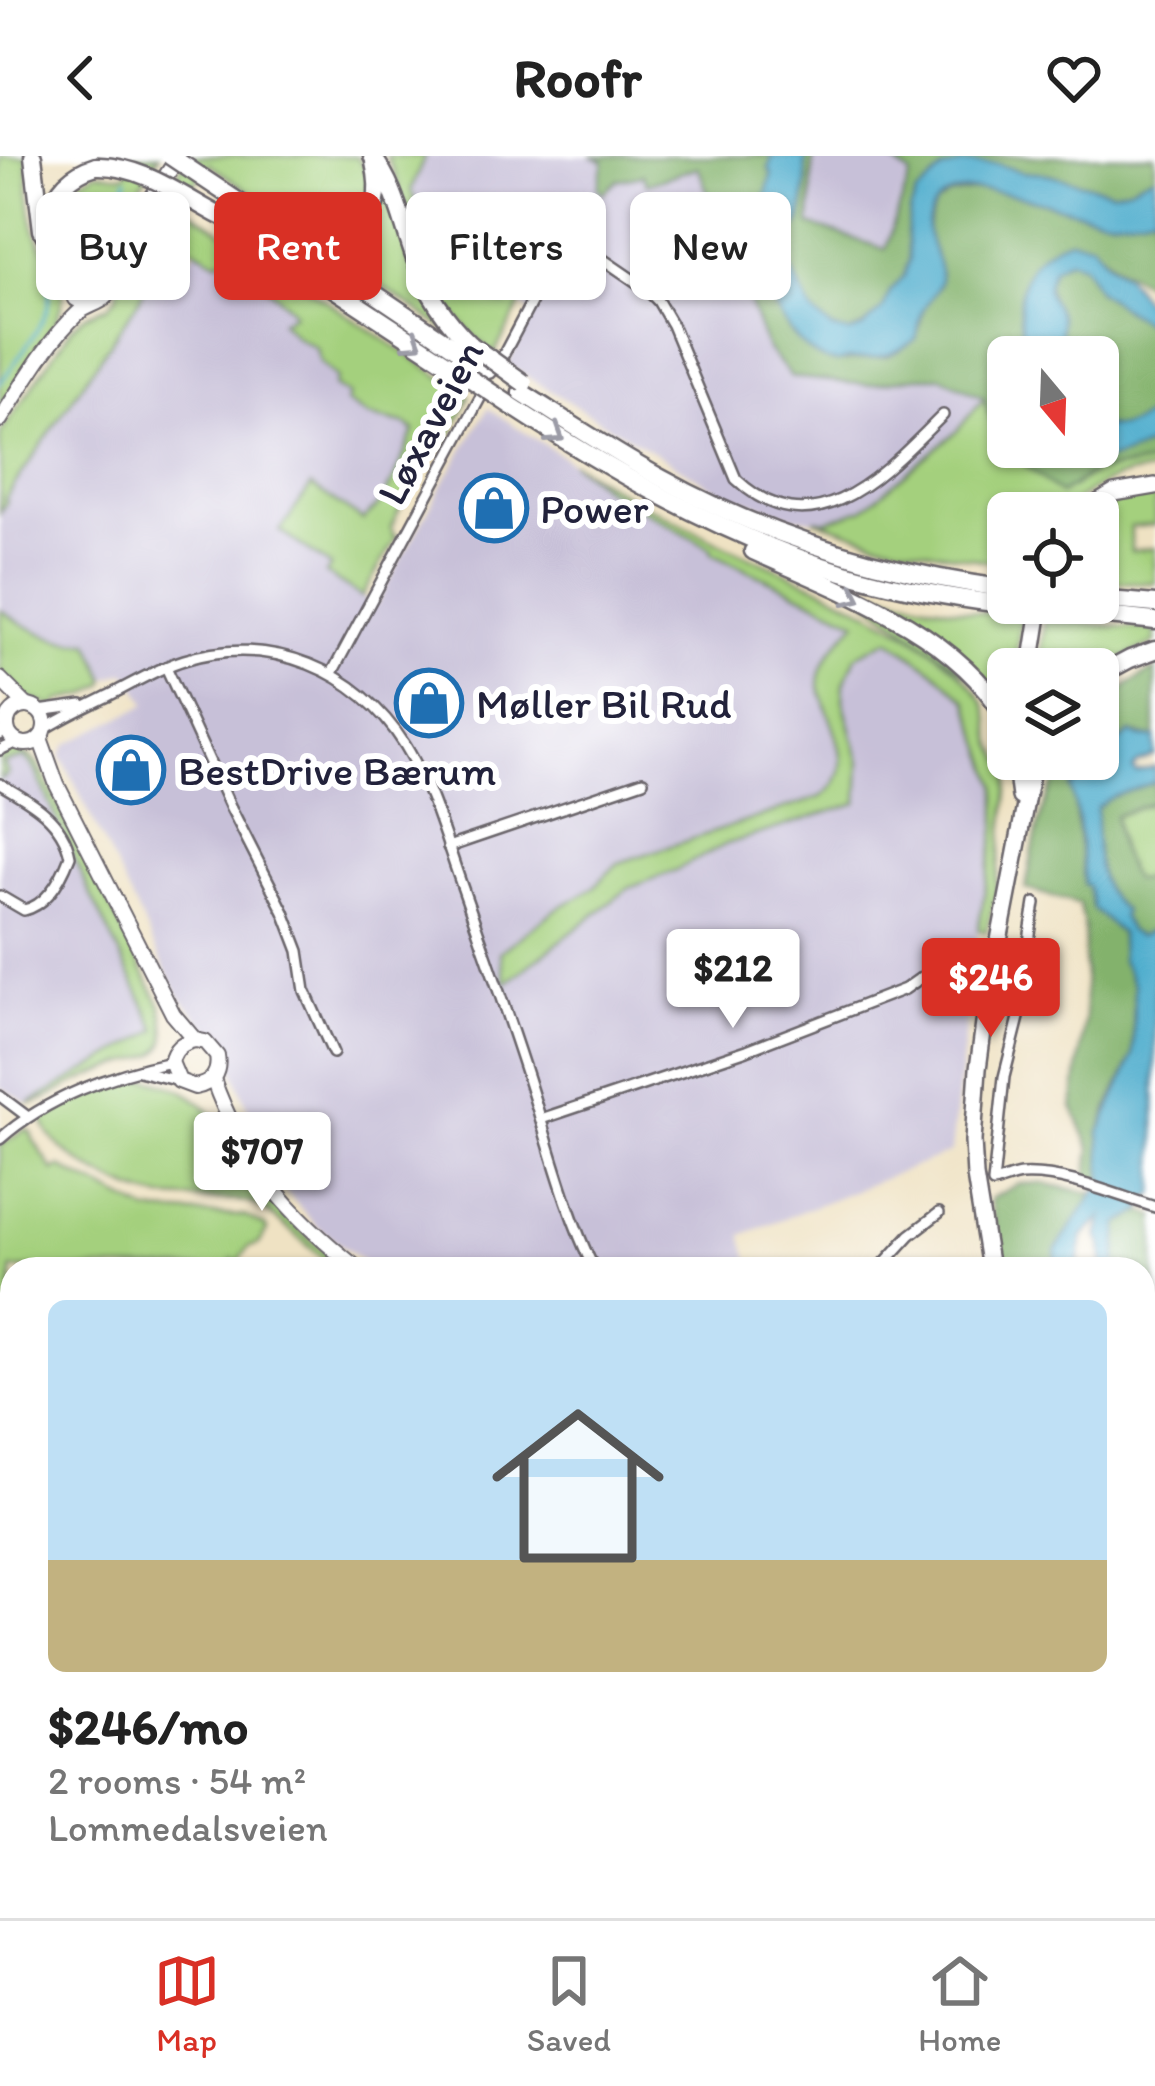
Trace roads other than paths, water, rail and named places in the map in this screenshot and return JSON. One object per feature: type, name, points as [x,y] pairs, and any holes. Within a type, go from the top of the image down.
[{"type":"highway","points":[[34,156],[37,192]]},
{"type":"highway","points":[[133,156],[214,211]]},
{"type":"highway","points":[[172,156],[224,192]]},
{"type":"highway","points":[[372,156],[393,191],[432,298],[464,356]]},
{"type":"highway","points":[[372,156],[376,192]]},
{"type":"highway","points":[[59,192],[78,172],[96,166],[138,172],[176,192]]},
{"type":"highway","points":[[350,300],[464,356],[518,393],[601,433],[616,482],[886,613],[921,633],[987,693]]},
{"type":"highway","points":[[382,300],[608,458],[718,525],[823,566],[896,586],[963,599],[1155,621]]},
{"type":"highway","points":[[608,458],[812,544],[912,573],[987,586]]},
{"type":"highway","points":[[1119,593],[1155,590]]},
{"type":"highway","points":[[1119,598],[1155,604]]},
{"type":"highway","points":[[1119,665],[1155,650]]},
{"type":"main road","points":[[147,192],[172,156]]},
{"type":"main road","points":[[151,192],[172,156]]},
{"type":"main road","points":[[53,340],[65,300]]},
{"type":"main road","points":[[80,300],[89,304],[102,300]]},
{"type":"main road","points":[[0,420],[53,340],[89,304]]},
{"type":"main road","points":[[1119,492],[1155,486]]},
{"type":"main road","points":[[0,683],[44,719],[32,738]]},
{"type":"main road","points":[[0,683],[11,737],[32,738]]},
{"type":"main road","points":[[6,725],[33,709]]},
{"type":"main road","points":[[32,738],[172,1014],[195,1040]]},
{"type":"main road","points":[[1018,780],[1022,812]]},
{"type":"main road","points":[[989,1257],[975,1176],[975,1098],[981,1037],[1029,780]]},
{"type":"main road","points":[[172,1014],[178,1081],[195,1087],[224,1111]]},
{"type":"main road","points":[[174,1055],[187,1041],[195,1040],[206,1042],[218,1056],[212,1079],[195,1087]]},
{"type":"main road","points":[[212,1079],[243,1147],[276,1194],[342,1257]]},
{"type":"street","name":"Løxaveien","points":[[332,673],[560,248],[604,260],[658,301],[736,479],[751,493],[800,508],[822,507],[878,479],[943,415]]},
{"type":"street","points":[[0,750],[166,667],[219,652],[253,651],[293,659],[332,673],[378,708],[407,747],[448,847],[589,1257]]},
{"type":"street","points":[[166,667],[284,912],[299,951],[305,991],[333,1053]]},
{"type":"street","points":[[33,709],[93,703]]},
{"type":"street","points":[[448,847],[643,781]]},
{"type":"street","points":[[0,784],[46,814],[64,837],[70,856],[58,881],[35,907],[24,910],[0,896]]},
{"type":"street","points":[[1035,903],[1028,982],[1004,1077],[993,1183],[1021,1175],[1091,1186],[1151,1206]]},
{"type":"street","points":[[541,1120],[747,1050],[904,988],[940,965]]},
{"type":"street","points":[[0,1139],[28,1117],[96,1084],[174,1055]]},
{"type":"street","points":[[134,1070],[178,1081]]},
{"type":"street","points":[[0,1096],[28,1117]]},
{"type":"street","points":[[889,1257],[939,1213]]},
{"type":"water","points":[[772,156],[805,156],[803,211],[791,234],[791,192],[768,192]]},
{"type":"water","points":[[962,164],[997,164],[1112,191],[1155,175],[1155,213],[1128,218],[1100,217],[1011,194],[964,191],[945,196],[933,209],[928,230],[940,271],[937,289],[922,312],[916,339],[883,356],[838,362],[823,359],[796,338],[772,300],[791,300],[791,269],[812,312],[832,329],[849,333],[863,328],[883,309],[904,276],[916,195],[943,170]]},
{"type":"water","points":[[1069,239],[1092,243],[1146,303],[1155,306],[1155,329],[1098,291],[1083,264],[1069,259],[1053,268],[1047,285],[1060,320],[1060,336],[1023,336],[1022,287],[1027,272],[1050,248]]},
{"type":"water","points":[[1155,410],[1155,443],[1119,457],[1119,427]]},
{"type":"water","points":[[1131,733],[1155,738],[1155,756],[1133,769],[1136,773],[1155,767],[1155,782],[1112,797],[1097,808],[1097,850],[1105,889],[1124,911],[1129,931],[1139,936],[1155,929],[1155,1194],[1141,1212],[1119,1224],[1117,1257],[1102,1257],[1098,1236],[1103,1217],[1083,1237],[1080,1257],[1056,1257],[1055,1251],[1103,1181],[1100,1132],[1133,1056],[1134,985],[1121,959],[1120,933],[1093,909],[1084,885],[1071,787],[1081,780],[1119,780],[1119,743]]},
{"type":"waterway","points":[[122,192],[127,179]]},
{"type":"waterway","points":[[0,384],[44,318],[49,300]]},
{"type":"place","name":"Power","points":[[494,508]]},
{"type":"place","name":"Møller Bil Rud","points":[[429,703]]},
{"type":"place","name":"BestDrive Bærum","points":[[131,770]]}]
